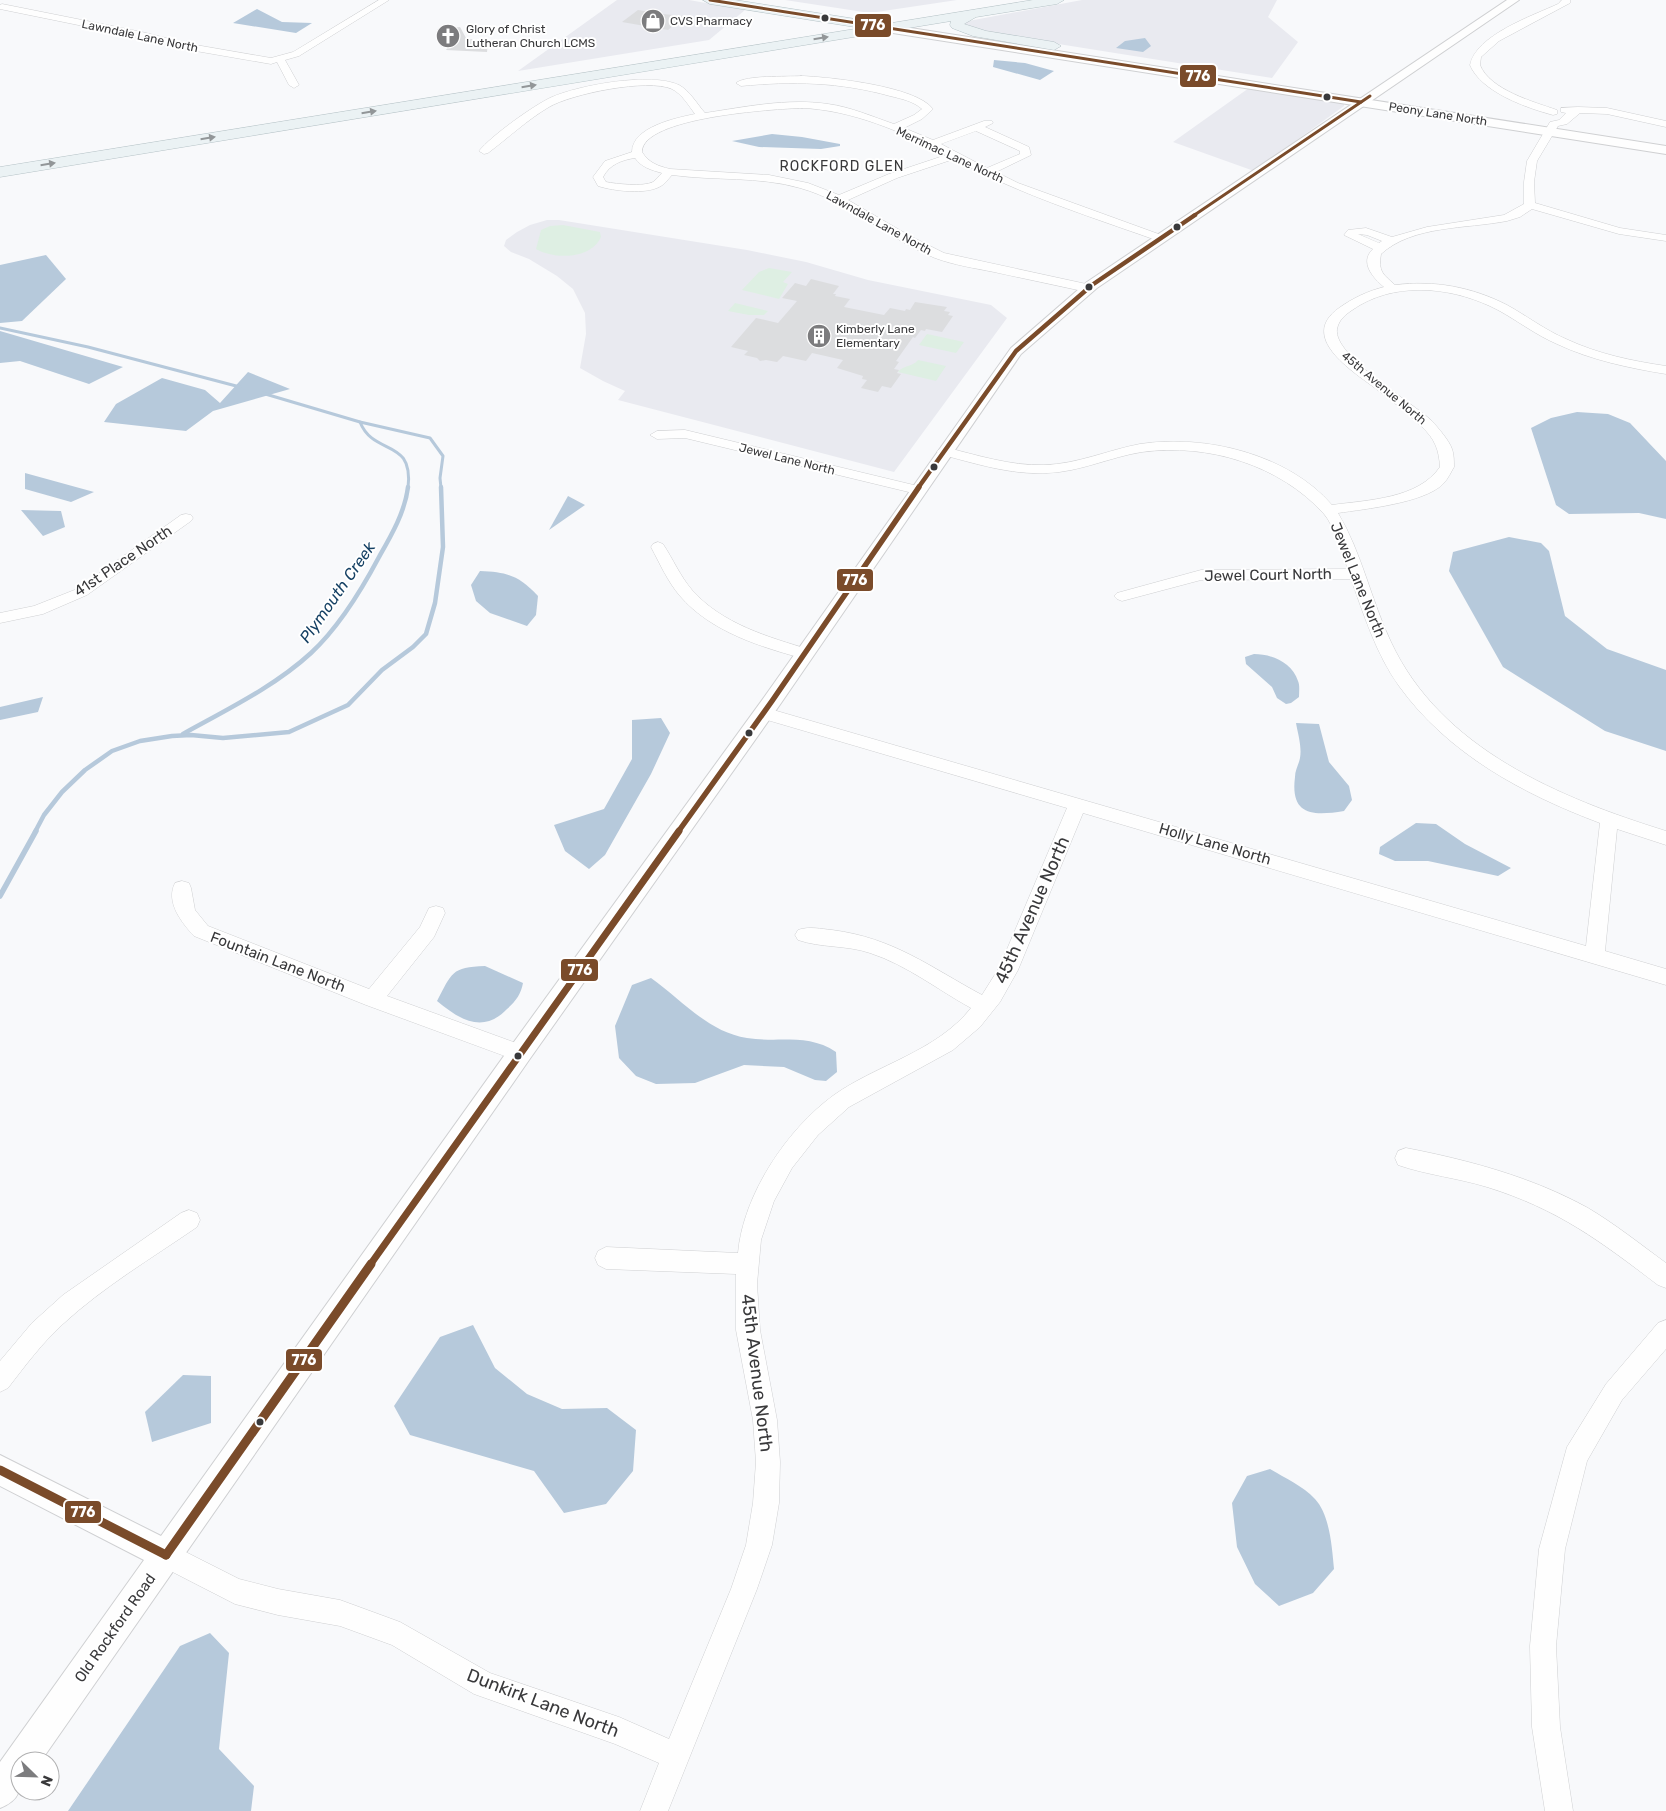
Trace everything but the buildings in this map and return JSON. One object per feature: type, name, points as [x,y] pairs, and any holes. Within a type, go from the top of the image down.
[{"type":"main road","points":[[696,0],[709,6],[710,10],[707,14]]},
{"type":"main road","points":[[710,0],[849,22],[911,24],[1054,0]]},
{"type":"main road","points":[[762,0],[880,23]]},
{"type":"main road","points":[[0,172],[880,23],[982,0]]},
{"type":"main road","points":[[1054,0],[964,19],[957,23],[961,29],[1054,46]]},
{"type":"main road","points":[[776,10],[800,20],[800,24],[796,27]]},
{"type":"main road","points":[[0,158],[849,22]]},
{"type":"main road","name":"Peony Lane North","points":[[880,23],[1365,99],[1552,123],[1666,142]]},
{"type":"main road","name":"Peony Lane North","points":[[911,24],[1054,46],[1365,99]]},
{"type":"main road","name":"Peony Lane North","points":[[1552,123],[1666,150]]},
{"type":"street","points":[[294,85],[279,60],[296,54],[385,0]]},
{"type":"street","name":"Old Rockford Road","points":[[28,1751],[520,1053],[805,654],[944,451],[1016,352],[1088,288],[1514,0]]},
{"type":"street","points":[[1566,0],[1566,3],[1561,6],[1494,39],[1477,55],[1476,69],[1488,81],[1552,123],[1562,122],[1566,117],[1576,113],[1578,110],[1607,111],[1666,124]]},
{"type":"street","name":"Lawndale Lane North","points":[[3,5],[209,51],[258,60],[279,60]]},
{"type":"street","points":[[754,101],[738,80],[823,79],[892,93],[924,104],[928,108],[918,117],[895,128]]},
{"type":"street","points":[[484,151],[539,109],[556,99],[582,92],[638,83],[662,83],[677,88],[703,117]]},
{"type":"street","name":"Merrimac Lane North","points":[[703,117],[754,101],[827,107],[848,112],[895,128],[1025,189],[1160,238]]},
{"type":"street","points":[[669,172],[657,184],[647,187],[613,187],[602,184],[598,177],[601,169],[611,161],[637,154],[639,143],[656,129],[681,120],[703,117]]},
{"type":"street","points":[[930,144],[978,128],[990,122]]},
{"type":"street","points":[[1530,205],[1529,182],[1532,161],[1552,123]]},
{"type":"street","points":[[978,128],[1025,149],[1026,155],[987,172]]},
{"type":"street","name":"Lawndale Lane North","points":[[637,154],[646,163],[669,172],[684,175],[752,176],[817,190],[840,199],[937,256],[958,262],[1088,288]]},
{"type":"street","points":[[840,199],[893,176],[954,156]]},
{"type":"street","points":[[1530,205],[1619,231],[1666,238]]},
{"type":"street","points":[[1530,205],[1520,214],[1507,218],[1414,232],[1390,240],[1379,246],[1373,256],[1373,265],[1378,275],[1393,289],[1423,287],[1472,295],[1501,307],[1529,326],[1572,346],[1625,363],[1666,370]]},
{"type":"street","points":[[1379,246],[1350,235],[1352,232],[1366,231],[1390,240]]},
{"type":"street","name":"45th Avenue North","points":[[1328,510],[1415,495],[1429,489],[1440,480],[1446,470],[1449,459],[1446,448],[1439,436],[1421,419],[1348,360],[1332,340],[1330,330],[1333,321],[1339,313],[1368,297],[1393,289]]},
{"type":"street","name":"Jewel Lane North","points":[[656,435],[685,434],[917,490]]},
{"type":"street","name":"Jewel Lane North","points":[[944,451],[1013,468],[1036,470],[1080,465],[1142,448],[1164,446],[1204,448],[1237,455],[1284,474],[1304,487],[1328,510],[1338,528],[1384,643],[1395,665],[1410,688],[1432,714],[1488,761],[1510,774],[1562,801],[1609,821],[1666,838]]},
{"type":"street","name":"41st Place North","points":[[0,618],[38,610],[82,592],[186,518]]},
{"type":"street","points":[[658,547],[687,593],[696,603],[716,618],[747,635],[805,654]]},
{"type":"street","name":"Jewel Court North","points":[[1122,596],[1201,575],[1357,574]]},
{"type":"street","name":"Holly Lane North","points":[[763,713],[1666,977]]},
{"type":"street","name":"45th Avenue North","points":[[654,1811],[744,1589],[759,1545],[766,1503],[768,1462],[765,1420],[748,1330],[746,1284],[750,1240],[764,1199],[784,1161],[811,1128],[842,1101],[946,1044],[973,1021],[994,996],[1008,970],[1077,805]]},
{"type":"street","points":[[1595,956],[1609,821]]},
{"type":"street","name":"Fountain Lane North","points":[[182,888],[182,904],[189,918],[201,931],[373,999],[520,1053]]},
{"type":"street","points":[[373,999],[427,932],[436,912]]},
{"type":"street","points":[[805,935],[838,938],[870,946],[902,959],[985,1006]]},
{"type":"street","points":[[1406,1158],[1455,1167],[1506,1182],[1567,1208],[1619,1241],[1666,1278]]},
{"type":"street","points":[[0,1380],[24,1350],[61,1312],[88,1290],[189,1220]]},
{"type":"street","points":[[606,1258],[748,1264]]},
{"type":"street","points":[[1559,1811],[1546,1727],[1543,1646],[1552,1549],[1576,1456],[1614,1392],[1666,1331]]},
{"type":"street","name":"Dunkirk Lane North","points":[[0,1470],[235,1591],[278,1602],[340,1613],[400,1635],[484,1684],[619,1731],[677,1757]]},
{"type":"street","name":"Old Rockford Road","points":[[0,1791],[10,1776]]},
{"type":"shaded area","points":[[617,0],[689,0],[745,10],[709,40],[518,71]]},
{"type":"shaded area","points":[[785,0],[957,0],[870,13]]},
{"type":"shaded area","points":[[1082,0],[1277,0],[1268,17],[1298,42],[1272,78],[976,31],[966,28],[963,22]]},
{"type":"shaded area","points":[[1249,88],[1344,103],[1344,106],[1254,171],[1173,142]]},
{"type":"shaded area","points":[[547,220],[559,220],[747,250],[806,262],[868,280],[991,305],[1007,318],[894,472],[618,400],[625,391],[580,368],[586,334],[585,313],[573,289],[557,276],[529,259],[511,252],[504,246],[506,240],[517,232],[530,225]]},
{"type":"green space","points":[[563,225],[600,232],[601,237],[589,250],[572,255],[553,255],[536,249],[541,230],[550,226]]},
{"type":"green space","points":[[769,268],[792,272],[783,282],[788,284],[779,299],[742,290],[759,272]]},
{"type":"green space","points":[[735,303],[768,311],[764,315],[749,315],[728,311]]},
{"type":"green space","points":[[927,334],[964,342],[956,353],[919,345]]},
{"type":"green space","points":[[918,360],[946,366],[936,381],[898,372]]},
{"type":"water","points":[[257,9],[282,22],[312,23],[296,33],[233,23]]},
{"type":"water","points":[[1145,38],[1151,46],[1143,52],[1116,48],[1125,41]]},
{"type":"water","points":[[994,60],[1025,63],[1054,71],[1040,80],[993,67]]},
{"type":"water","points":[[772,134],[802,137],[840,144],[840,146],[821,149],[759,147],[732,141]]},
{"type":"water","points":[[46,255],[66,279],[22,321],[0,323],[0,265]]},
{"type":"water","points":[[0,331],[123,367],[89,384],[20,361],[0,363]]},
{"type":"water","points":[[248,372],[290,389],[213,411],[186,431],[104,422],[116,404],[162,378],[205,390],[220,403]]},
{"type":"water","points":[[1577,412],[1608,414],[1630,423],[1666,461],[1666,519],[1639,513],[1569,514],[1556,505],[1531,428],[1551,418]]},
{"type":"water","points":[[25,473],[94,492],[71,502],[25,489]]},
{"type":"water","points":[[568,496],[585,505],[549,530]]},
{"type":"water","points":[[21,510],[61,511],[65,527],[43,536]]},
{"type":"water","points":[[1509,537],[1541,543],[1549,551],[1565,616],[1607,649],[1666,670],[1666,751],[1605,731],[1503,667],[1449,571],[1453,552]]},
{"type":"water","points":[[480,571],[512,576],[525,584],[538,596],[536,615],[527,626],[490,613],[476,601],[471,585]]},
{"type":"water","points":[[1254,654],[1274,658],[1286,664],[1295,674],[1299,683],[1299,697],[1286,704],[1277,698],[1272,687],[1246,664],[1245,657]]},
{"type":"water","points":[[43,697],[38,712],[0,720],[0,707]]},
{"type":"water","points":[[661,718],[670,733],[651,774],[605,855],[589,869],[565,851],[554,825],[604,809],[632,759],[632,720]]},
{"type":"water","points":[[1296,723],[1319,724],[1329,762],[1349,786],[1352,800],[1344,811],[1314,813],[1300,806],[1296,799],[1294,790],[1295,774],[1300,758],[1300,740]]},
{"type":"water","points":[[1416,823],[1436,824],[1465,844],[1511,868],[1498,876],[1428,861],[1395,861],[1379,854],[1380,847]]},
{"type":"water","points":[[485,966],[523,983],[521,991],[515,1000],[498,1017],[489,1021],[472,1022],[454,1014],[437,1001],[454,973],[465,968]]},
{"type":"water","points":[[651,978],[696,1014],[733,1035],[747,1038],[815,1042],[825,1046],[836,1052],[837,1072],[826,1081],[815,1080],[784,1067],[744,1065],[695,1083],[656,1084],[636,1076],[619,1058],[615,1026],[632,985]]},
{"type":"water","points":[[473,1325],[495,1368],[527,1394],[562,1409],[607,1408],[636,1430],[633,1471],[606,1504],[564,1513],[534,1471],[410,1435],[394,1406],[440,1337]]},
{"type":"water","points":[[183,1375],[211,1376],[211,1423],[152,1442],[145,1412]]},
{"type":"water","points":[[1270,1469],[1305,1490],[1320,1506],[1329,1532],[1334,1569],[1313,1593],[1279,1606],[1255,1584],[1237,1547],[1232,1503],[1247,1476]]},
{"type":"water","points":[[210,1633],[229,1653],[219,1749],[254,1786],[251,1811],[68,1811],[180,1646]]},
{"type":"waterway","name":"Plymouth Creek","points":[[0,328],[88,347],[240,387]]},
{"type":"waterway","name":"Plymouth Creek","points":[[262,393],[360,422]]},
{"type":"waterway","name":"Plymouth Creek","points":[[360,422],[430,438],[443,456],[440,478],[441,488]]},
{"type":"waterway","name":"Plymouth Creek","points":[[360,422],[366,433],[374,440],[392,449],[405,461],[408,472],[408,487]]},
{"type":"waterway","name":"Plymouth Creek","points":[[183,734],[266,687],[297,665],[321,643],[349,608],[372,570],[397,524],[404,506],[408,487]]},
{"type":"waterway","name":"Plymouth Creek","points":[[35,832],[44,815],[62,792],[85,770],[112,751],[140,741],[172,736],[191,735],[223,738],[289,732],[348,705],[382,670],[413,647],[426,634],[435,603],[443,547],[441,487]]},
{"type":"waterway","name":"Plymouth Creek","points":[[0,896],[36,831]]},
{"type":"transit line","name":"776","points":[[710,0],[1361,102]]},
{"type":"transit line","name":"776","points":[[166,1555],[520,1053],[772,701],[917,490],[1016,351],[1092,285],[1370,96]]},
{"type":"transit line","name":"776","points":[[0,1470],[166,1555]]},
{"type":"place","name":"CVS Pharmacy","points":[[653,21]]},
{"type":"place","name":"Glory of Christ Lutheran Church LCMS","points":[[448,36]]},
{"type":"place","name":"Kimberly Lane Elementary","points":[[819,336]]},
{"type":"district","name":"ROCKFORD GLEN","points":[[842,166]]}]
